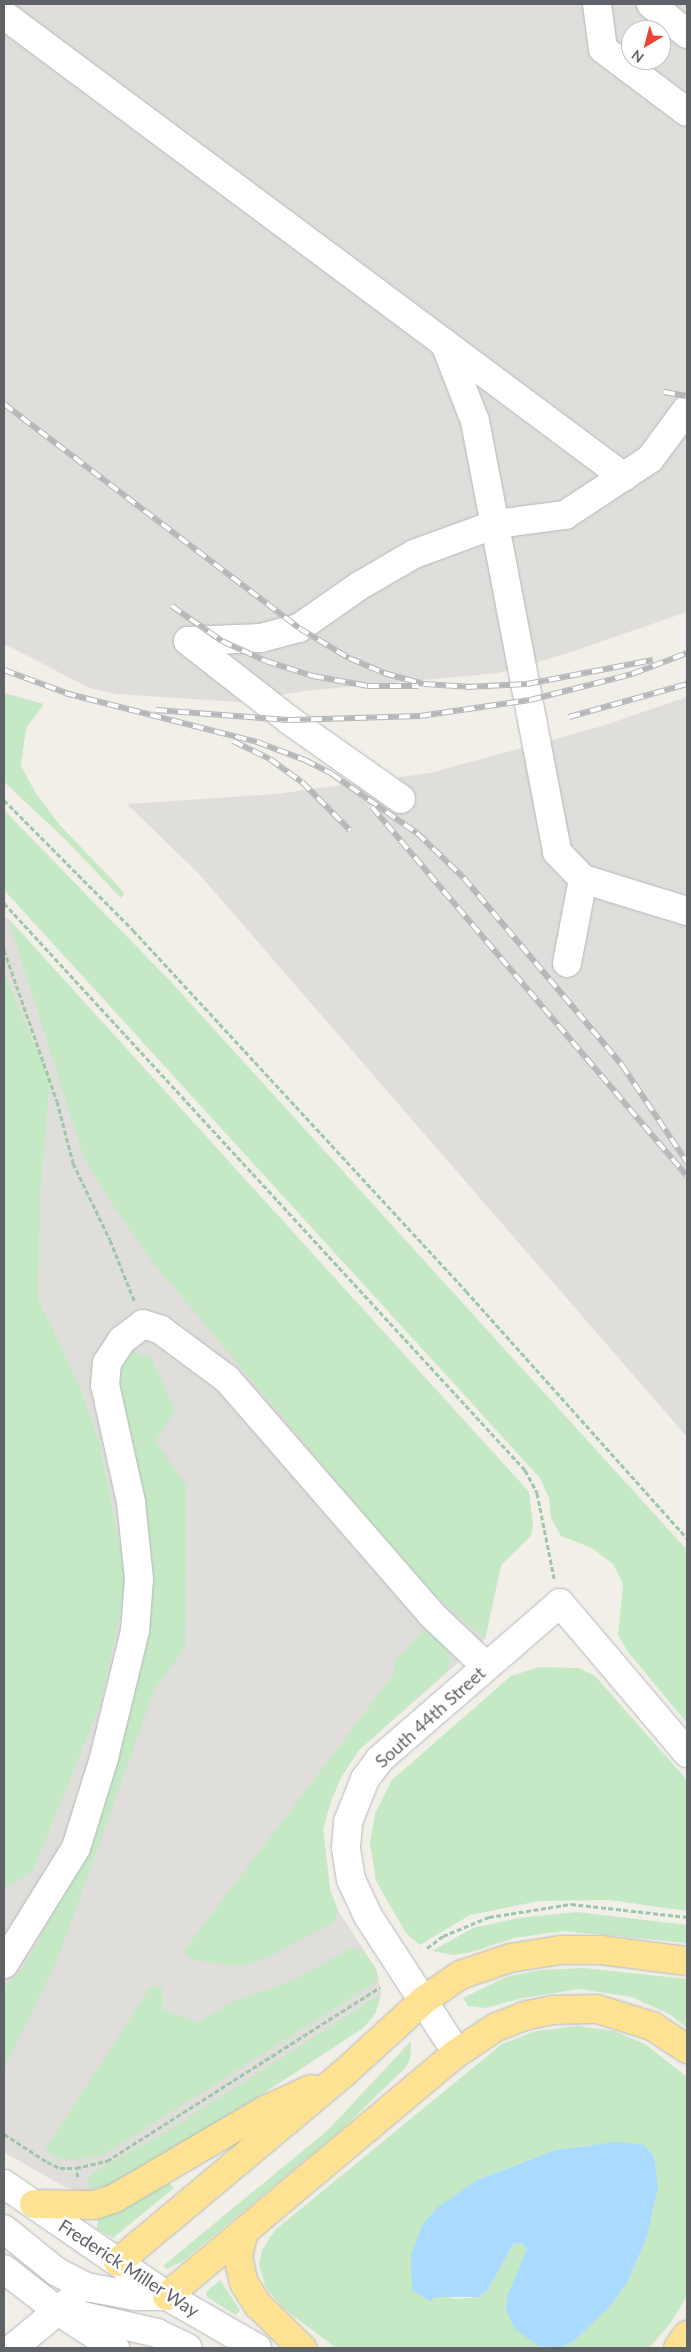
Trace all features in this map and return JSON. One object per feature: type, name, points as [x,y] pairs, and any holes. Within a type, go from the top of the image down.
[{"type":"highway","points":[[118,2262],[344,2073],[424,2000],[460,1975],[510,1958],[542,1952],[601,1950],[687,1961]]},
{"type":"highway","points":[[167,2296],[243,2235],[457,2053],[496,2027],[524,2016],[554,2010],[597,2009],[652,2026],[687,2050]]},
{"type":"highway","points":[[34,2204],[95,2205],[115,2198],[263,2110],[344,2073]]},
{"type":"highway","points":[[243,2235],[238,2257],[244,2283],[263,2311],[302,2348]]},
{"type":"highway","points":[[678,2348],[687,2334]]},
{"type":"street","points":[[597,4],[603,49],[687,112]]},
{"type":"street","points":[[651,4],[687,34]]},
{"type":"street","points":[[4,15],[624,477]]},
{"type":"street","points":[[445,344],[475,421],[557,852],[583,880],[687,911]]},
{"type":"street","points":[[401,799],[289,720],[188,641],[260,638],[299,628],[359,586],[414,554],[496,524],[565,515],[650,459],[685,419]]},
{"type":"street","points":[[567,963],[583,880]]},
{"type":"street","points":[[4,1964],[76,1848],[104,1758],[135,1631],[139,1579],[132,1502],[105,1385],[107,1363],[122,1340],[143,1324],[162,1330],[227,1379],[432,1615],[486,1666]]},
{"type":"street","points":[[560,1603],[687,1753]]},
{"type":"street","name":"South 44th Street","points":[[457,2053],[368,1916],[351,1880],[346,1847],[348,1822],[361,1786],[380,1759],[560,1603]]},
{"type":"street","name":"Frederick Miller Way","points":[[4,2184],[167,2296],[257,2348]]},
{"type":"street","points":[[4,2229],[57,2272],[86,2287],[135,2296],[167,2296]]},
{"type":"street","points":[[13,2348],[118,2262]]},
{"type":"street","points":[[4,2269],[58,2311],[111,2348],[167,2296]]},
{"type":"street","points":[[58,2311],[157,2333],[188,2348]]},
{"type":"path","points":[[4,800],[139,937],[466,1292],[687,1538]]},
{"type":"path","points":[[4,903],[525,1470],[537,1493],[560,1603]]},
{"type":"path","points":[[4,950],[57,1101],[73,1163],[110,1240],[143,1324]]},
{"type":"path","points":[[427,1948],[443,1936],[490,1917],[570,1904],[687,1917]]},
{"type":"path","points":[[4,2134],[47,2162],[60,2168],[76,2168],[107,2161],[380,1987]]},
{"type":"path","points":[[76,2168],[81,2185]]},
{"type":"shaded area","points":[[4,4],[687,4],[687,612],[562,655],[498,673],[304,691],[239,702],[116,694],[90,688],[4,644]]},
{"type":"shaded area","points":[[687,697],[687,1437],[199,874],[127,804],[276,794],[430,773],[599,727]]},
{"type":"shaded area","points":[[4,915],[529,1492],[533,1527],[530,1537],[501,1565],[485,1639],[359,1750],[341,1777],[330,1804],[323,1830],[330,1889],[335,1906],[376,1969],[381,1994],[373,2017],[363,2028],[156,2164],[116,2184],[83,2192],[63,2186],[4,2152],[4,1889],[33,1870],[101,1704],[127,1582],[100,1444],[80,1387],[38,1298],[41,1189],[50,1081],[4,972]]},
{"type":"green space","points":[[4,693],[44,704],[26,728],[21,766],[35,792],[58,823],[119,887],[124,894],[121,898],[67,841],[4,782]]},
{"type":"green space","points":[[4,810],[172,983],[687,1550],[687,1723],[628,1652],[618,1635],[623,1584],[613,1564],[592,1548],[561,1536],[551,1518],[549,1498],[540,1478],[4,890]]},
{"type":"green space","points":[[8,918],[529,1492],[533,1527],[530,1537],[501,1565],[485,1639],[425,1587],[150,1259],[108,1198],[84,1158]]},
{"type":"green space","points":[[4,972],[50,1081],[41,1189],[38,1298],[80,1387],[100,1444],[127,1582],[101,1704],[33,1871],[4,1889]]},
{"type":"green space","points":[[125,1349],[151,1357],[175,1410],[156,1441],[187,1487],[185,1648],[154,1691],[59,1956],[4,2069],[4,1989],[24,1966],[55,1911],[90,1837],[135,1678],[118,1394]]},
{"type":"green space","points":[[423,1630],[431,1633],[451,1655],[448,1670],[359,1750],[341,1777],[330,1804],[323,1830],[330,1889],[338,1910],[334,1922],[269,1957],[239,1966],[193,1960],[183,1952],[394,1674],[395,1661]]},
{"type":"green space","points":[[539,1667],[579,1668],[595,1676],[687,1780],[687,1911],[610,1900],[539,1901],[470,1915],[420,1945],[406,1933],[376,1881],[370,1843],[375,1814],[392,1780],[511,1676]]},
{"type":"green space","points":[[577,1912],[687,1925],[687,1943],[564,1931],[514,1938],[472,1952],[453,1955],[432,1951],[473,1928],[518,1918]]},
{"type":"green space","points":[[351,1948],[363,1950],[376,1969],[379,1980],[103,2155],[73,2160],[59,2159],[45,2150],[151,1986],[162,1987],[163,2010],[198,2022],[236,2000],[294,1980]]},
{"type":"green space","points":[[584,1968],[687,1979],[687,2028],[671,2015],[632,1997],[579,1989],[522,1998],[486,2008],[468,2006],[463,1998],[506,1977],[541,1970]]},
{"type":"green space","points":[[381,1994],[376,2012],[363,2028],[156,2164],[116,2184],[91,2190],[86,2181],[94,2172],[161,2135]]},
{"type":"green space","points":[[578,2026],[614,2031],[645,2044],[687,2077],[687,2296],[670,2324],[649,2348],[561,2348],[336,2348],[283,2308],[266,2288],[259,2265],[262,2250],[275,2230],[502,2044],[536,2031]],"holes":[[[590,2145],[646,2239],[628,2281],[610,2306],[575,2340],[561,2348],[539,2346],[527,2249],[522,2243],[513,2244],[487,2291],[478,2297],[456,2299],[413,2290],[413,2284],[479,2179],[556,2150]]]},
{"type":"green space","points":[[411,2041],[410,2059],[406,2067],[340,2131],[183,2261],[167,2269],[163,2266],[328,2130]]},
{"type":"green space","points":[[169,2183],[174,2188],[113,2238],[97,2229],[98,2215],[128,2204]]},
{"type":"green space","points":[[220,2280],[240,2310],[236,2315],[207,2297],[206,2292]]},
{"type":"water","points":[[616,2142],[644,2145],[654,2157],[658,2187],[646,2239],[628,2281],[610,2306],[575,2340],[561,2348],[539,2346],[515,2329],[506,2309],[508,2294],[527,2249],[522,2243],[513,2244],[487,2291],[478,2297],[435,2297],[430,2301],[412,2290],[411,2254],[423,2224],[438,2207],[479,2179],[556,2150]]},
{"type":"railway","points":[[664,392],[687,396]]},
{"type":"railway","points":[[4,404],[299,628],[349,658],[384,673],[424,684],[472,687]]},
{"type":"railway","points":[[172,606],[222,641],[266,661],[313,676],[368,686],[418,686]]},
{"type":"railway","points":[[156,710],[289,720],[420,716],[530,700],[632,674],[687,653]]},
{"type":"railway","points":[[466,687],[527,684],[653,660]]},
{"type":"railway","points":[[4,670],[72,695]]},
{"type":"railway","points":[[569,717],[687,684]]},
{"type":"railway","points":[[65,693],[257,742],[305,760],[332,774],[417,833],[464,878],[622,1065],[687,1162]]},
{"type":"railway","points":[[233,741],[270,759],[302,782],[350,830]]},
{"type":"railway","points":[[372,807],[687,1176]]}]
